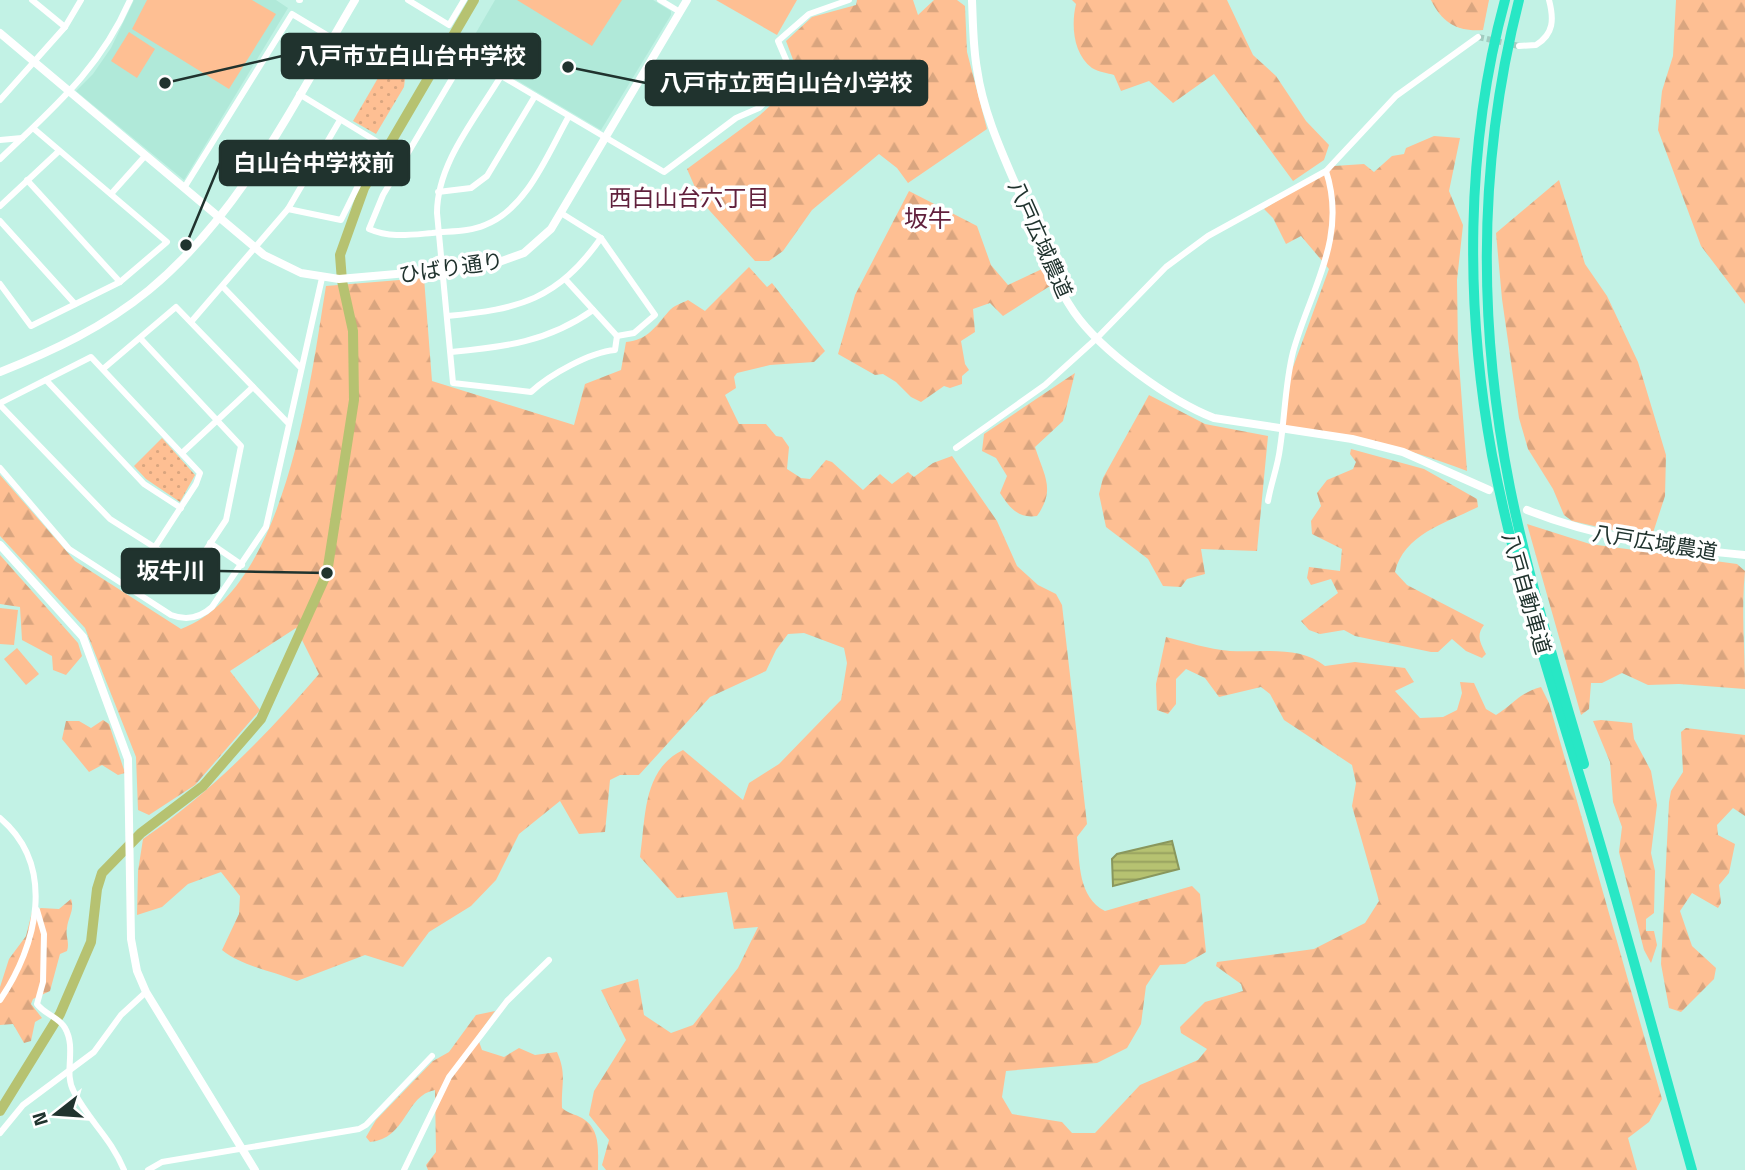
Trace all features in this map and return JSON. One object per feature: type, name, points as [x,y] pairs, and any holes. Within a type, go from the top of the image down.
[{"type":"highway","name":"八戸自動車道","points":[[1504,0],[1481,132],[1474,237],[1480,372],[1492,454],[1517,563],[1618,903],[1692,1170]]},
{"type":"highway","name":"八戸自動車道","points":[[1519,0],[1493,134],[1487,217],[1490,332],[1503,449],[1535,593],[1698,1170]]},
{"type":"street","points":[[32,0],[65,27]]},
{"type":"street","points":[[1,97],[65,27],[81,0]]},
{"type":"street","points":[[0,159],[69,92],[105,50],[130,0]]},
{"type":"street","points":[[0,372],[69,342],[120,312],[172,269],[219,218],[256,166],[355,0]]},
{"type":"street","points":[[410,1],[449,25],[464,0]]},
{"type":"street","points":[[660,0],[680,12]]},
{"type":"street","name":"ひばり通り","points":[[0,33],[257,250],[287,268],[325,278],[348,279],[488,266],[513,259],[538,242],[561,213],[687,0]]},
{"type":"street","points":[[569,117],[521,198],[509,211],[479,227],[439,233],[393,236],[369,229],[383,195],[466,55],[664,172],[736,118],[759,108],[793,76],[778,41],[809,13],[849,0]]},
{"type":"street","name":"八戸広域農道","points":[[972,0],[977,72],[989,116],[1053,276],[1076,315],[1097,338],[1175,400],[1197,412],[1214,418],[1352,439],[1403,452],[1489,490]]},
{"type":"street","points":[[1518,46],[1536,45],[1551,30],[1553,18],[1549,0]]},
{"type":"street","points":[[184,188],[292,14],[332,38]]},
{"type":"street","points":[[956,448],[1045,385],[1097,338],[1160,273],[1197,244],[1326,171],[1396,96],[1478,37]]},
{"type":"street","points":[[501,76],[450,161],[438,191],[439,233],[453,383],[531,392],[546,378],[592,356],[615,350],[617,336]]},
{"type":"street","points":[[288,209],[341,220],[379,143],[299,94]]},
{"type":"street","points":[[438,191],[471,188],[487,176],[535,96]]},
{"type":"street","points":[[191,322],[257,250],[288,209],[340,120]]},
{"type":"street","points":[[0,284],[31,326],[120,282],[167,242],[33,128]]},
{"type":"street","points":[[0,140],[22,138]]},
{"type":"street","points":[[0,206],[59,150]]},
{"type":"street","points":[[111,194],[145,156]]},
{"type":"street","points":[[1268,501],[1280,447],[1280,429],[1294,350],[1331,246],[1333,205],[1326,171]]},
{"type":"street","points":[[27,180],[120,282]]},
{"type":"street","points":[[561,213],[601,238],[656,313],[634,333],[617,336]]},
{"type":"street","points":[[0,222],[75,304]]},
{"type":"street","points":[[447,316],[509,309],[542,296],[566,280],[601,238]]},
{"type":"street","points":[[0,468],[69,549],[171,615],[188,619],[204,614],[242,565],[266,527],[300,367],[325,278]]},
{"type":"street","points":[[566,280],[617,336]]},
{"type":"street","points":[[223,287],[300,367]]},
{"type":"street","points":[[103,369],[176,307],[288,423]]},
{"type":"street","points":[[450,352],[524,344],[561,330],[593,310]]},
{"type":"street","points":[[141,339],[242,448],[226,520],[192,571],[110,519],[0,404],[89,356],[200,473],[196,484],[155,547]]},
{"type":"street","points":[[46,380],[144,484],[181,508]]},
{"type":"street","points":[[182,453],[253,387]]},
{"type":"street","name":"八戸広域農道","points":[[1527,510],[1577,528],[1629,541],[1745,555]]},
{"type":"street","points":[[210,543],[242,565]]},
{"type":"street","points":[[0,545],[83,637],[128,760],[131,939],[137,971],[146,992],[255,1170]]},
{"type":"street","points":[[0,818],[25,845],[34,873],[37,910],[44,934],[43,982],[37,1004],[67,1031],[71,1049],[69,1082],[74,1093],[115,1148],[124,1170]]},
{"type":"street","points":[[0,1000],[20,965],[37,910]]},
{"type":"street","points":[[404,1170],[449,1077],[507,1002],[549,960]]},
{"type":"street","points":[[0,1133],[23,1105],[94,1052],[121,1016],[146,992]]},
{"type":"street","points":[[148,1170],[162,1162],[366,1125],[432,1056]]},
{"type":"shaded area","points":[[134,0],[276,0],[288,8],[184,180],[76,91],[93,74],[111,48]]},
{"type":"shaded area","points":[[495,0],[653,0],[671,11],[671,15],[601,130],[466,50]]},
{"type":"shaded area","points":[[1172,841],[1179,869],[1113,886],[1112,859],[1117,854]]},
{"type":"green space","points":[[147,0],[252,0],[276,14],[229,89],[132,29]]},
{"type":"green space","points":[[517,0],[622,0],[592,46]]},
{"type":"green space","points":[[716,0],[797,0],[777,35]]},
{"type":"green space","points":[[857,0],[913,0],[918,15],[934,0],[957,0],[965,6],[967,52],[987,129],[908,183],[897,168],[879,154],[812,210],[783,251],[769,261],[755,261],[701,201],[687,169],[760,115],[800,78],[786,41],[812,17],[856,5]]},
{"type":"green space","points":[[1072,0],[1227,0],[1253,55],[1276,76],[1306,121],[1329,145],[1324,160],[1293,181],[1214,74],[1173,103],[1149,81],[1121,91],[1114,75],[1092,68],[1081,55],[1075,39],[1076,4]]},
{"type":"green space","points":[[1431,0],[1489,0],[1483,30],[1466,29],[1452,24],[1440,15]]},
{"type":"green space","points":[[1676,0],[1745,0],[1745,304],[1701,246],[1658,130],[1662,91],[1673,56]]},
{"type":"green space","points":[[129,32],[155,49],[137,78],[111,61]]},
{"type":"green space","points":[[385,66],[405,79],[404,87],[376,134],[353,121]]},
{"type":"green space","points":[[1434,136],[1460,138],[1449,191],[1463,225],[1457,280],[1458,349],[1467,471],[1376,442],[1281,427],[1285,389],[1329,269],[1301,236],[1286,244],[1273,218],[1264,209],[1334,166],[1364,164],[1374,172],[1392,156],[1404,154],[1406,148]]},
{"type":"green space","points":[[1559,180],[1585,264],[1607,296],[1638,362],[1666,455],[1665,496],[1651,539],[1572,521],[1564,515],[1553,489],[1528,449],[1519,418],[1502,299],[1496,233]]},
{"type":"green space","points":[[909,191],[977,226],[991,265],[1008,285],[1042,269],[1050,286],[1003,316],[990,303],[973,309],[975,332],[961,341],[965,364],[969,370],[962,376],[962,384],[950,388],[944,386],[921,402],[883,374],[875,375],[838,354],[855,295]]},
{"type":"green space","points":[[749,267],[767,287],[772,283],[825,351],[814,362],[770,365],[737,373],[734,377],[736,388],[725,395],[739,424],[766,424],[776,436],[782,437],[789,447],[787,469],[801,478],[810,479],[826,460],[832,462],[863,490],[880,474],[892,484],[908,472],[914,477],[933,463],[952,456],[997,521],[1017,566],[1038,585],[1056,594],[1062,605],[1087,824],[1077,837],[1085,889],[1096,905],[1105,911],[1192,886],[1200,894],[1206,952],[1185,964],[1160,965],[1146,986],[1141,1024],[1127,1048],[1097,1063],[1006,1071],[1002,1097],[1012,1114],[1062,1122],[1072,1133],[1095,1133],[1140,1085],[1198,1060],[1207,1049],[1181,1033],[1180,1027],[1205,1002],[1243,991],[1241,984],[1216,966],[1217,962],[1314,949],[1365,923],[1379,901],[1352,806],[1356,783],[1352,765],[1284,720],[1270,694],[1261,687],[1219,697],[1205,678],[1186,669],[1176,679],[1176,704],[1168,714],[1157,710],[1156,684],[1166,637],[1222,650],[1280,651],[1304,655],[1325,666],[1355,662],[1405,668],[1414,682],[1395,691],[1420,718],[1443,717],[1457,710],[1462,693],[1460,682],[1474,683],[1486,709],[1496,715],[1533,689],[1541,687],[1549,703],[1662,1099],[1649,1122],[1628,1138],[1637,1170],[606,1170],[602,1165],[609,1140],[589,1115],[594,1091],[626,1040],[601,990],[638,979],[644,1015],[671,1033],[693,1025],[738,968],[758,927],[734,929],[727,892],[677,898],[640,857],[645,811],[653,782],[670,759],[683,750],[743,800],[749,783],[779,764],[841,700],[847,663],[844,648],[804,633],[788,634],[776,650],[766,671],[710,697],[639,775],[620,775],[610,780],[605,832],[579,834],[560,801],[519,834],[496,880],[471,906],[429,932],[403,967],[365,955],[297,981],[230,956],[222,950],[239,914],[240,896],[221,872],[188,884],[162,907],[137,915],[138,871],[143,839],[214,783],[279,719],[319,674],[296,628],[230,671],[260,710],[195,785],[149,815],[138,810],[136,757],[85,628],[0,536],[0,475],[75,561],[181,629],[217,607],[246,573],[269,529],[287,479],[301,427],[326,286],[424,278],[432,381],[574,425],[585,384],[621,370],[626,342],[646,336],[671,309],[688,300],[705,311]]},
{"type":"green space","points":[[1075,373],[1063,421],[1035,447],[1045,474],[1046,498],[1037,516],[1024,516],[1011,507],[1000,493],[1007,476],[996,458],[982,451],[984,434]]},
{"type":"green space","points":[[1149,395],[1205,424],[1268,436],[1257,551],[1201,549],[1205,574],[1187,579],[1181,587],[1163,586],[1148,559],[1106,527],[1099,494],[1103,478]]},
{"type":"green space","points":[[162,438],[195,475],[180,502],[146,479],[134,466]]},
{"type":"green space","points":[[1351,449],[1424,469],[1477,499],[1478,507],[1417,539],[1407,548],[1395,572],[1407,585],[1484,625],[1480,636],[1486,654],[1482,658],[1466,651],[1452,639],[1438,652],[1431,652],[1355,636],[1344,630],[1320,634],[1309,630],[1301,621],[1338,593],[1331,579],[1311,585],[1307,578],[1309,567],[1340,571],[1342,549],[1312,534],[1311,521],[1321,506],[1317,493],[1327,480],[1353,469],[1356,462],[1350,454]]},
{"type":"green space","points":[[1527,524],[1590,544],[1737,564],[1745,571],[1745,689],[1679,684],[1648,685],[1622,673],[1602,683],[1591,683],[1589,709],[1581,715]]},
{"type":"green space","points":[[0,555],[78,643],[82,656],[66,675],[53,670],[52,656],[22,640],[20,607],[0,604]]},
{"type":"green space","points":[[0,608],[18,610],[14,645],[0,644]]},
{"type":"green space","points":[[17,648],[39,674],[26,685],[4,659]]},
{"type":"green space","points":[[103,720],[109,724],[125,773],[118,775],[102,765],[89,772],[62,739],[66,721],[79,721],[91,728]]},
{"type":"green space","points":[[1593,721],[1632,723],[1634,739],[1651,771],[1657,805],[1651,853],[1655,871],[1654,913],[1646,919],[1646,931],[1654,931],[1657,945],[1651,963],[1644,950],[1619,852],[1622,827],[1613,802],[1610,762]]},
{"type":"green space","points":[[1686,728],[1745,735],[1745,816],[1733,808],[1717,825],[1718,835],[1735,844],[1729,873],[1719,885],[1721,903],[1718,908],[1692,893],[1680,911],[1692,946],[1716,968],[1714,979],[1681,1012],[1669,1008],[1661,964],[1669,802],[1671,791],[1683,772],[1681,732]]},
{"type":"green space","points":[[71,899],[67,951],[60,954],[50,991],[33,999],[31,1004],[42,1018],[35,1022],[31,1041],[24,1043],[13,1024],[0,1025],[0,987],[9,959],[26,936],[32,912],[41,908],[59,909]]},
{"type":"green space","points":[[495,1011],[477,1036],[482,1050],[504,1057],[519,1048],[535,1055],[557,1052],[563,1073],[562,1108],[582,1118],[593,1128],[597,1141],[598,1170],[428,1170],[426,1165],[436,1152],[435,1090],[417,1100],[392,1133],[370,1142],[366,1137],[376,1120],[433,1061],[449,1052],[476,1015]]},
{"type":"waterway","points":[[0,1111],[60,1014],[91,942],[97,889],[102,873],[141,833],[203,786],[261,719],[327,573],[354,400],[353,331],[342,281],[340,255],[364,188],[474,0]]},
{"type":"tunnel","points":[[1478,37],[1519,46]]},
{"type":"place","name":"八戸市立西白山台小学校","points":[[568,67]]},
{"type":"place","name":"八戸市立白山台中学校","points":[[165,83]]},
{"type":"place","name":"白山台中学校前","points":[[186,245]]},
{"type":"place","name":"坂牛川","points":[[327,573]]},
{"type":"district","name":"西白山台六丁目","points":[[689,197]]},
{"type":"district","name":"坂牛","points":[[928,218]]}]
